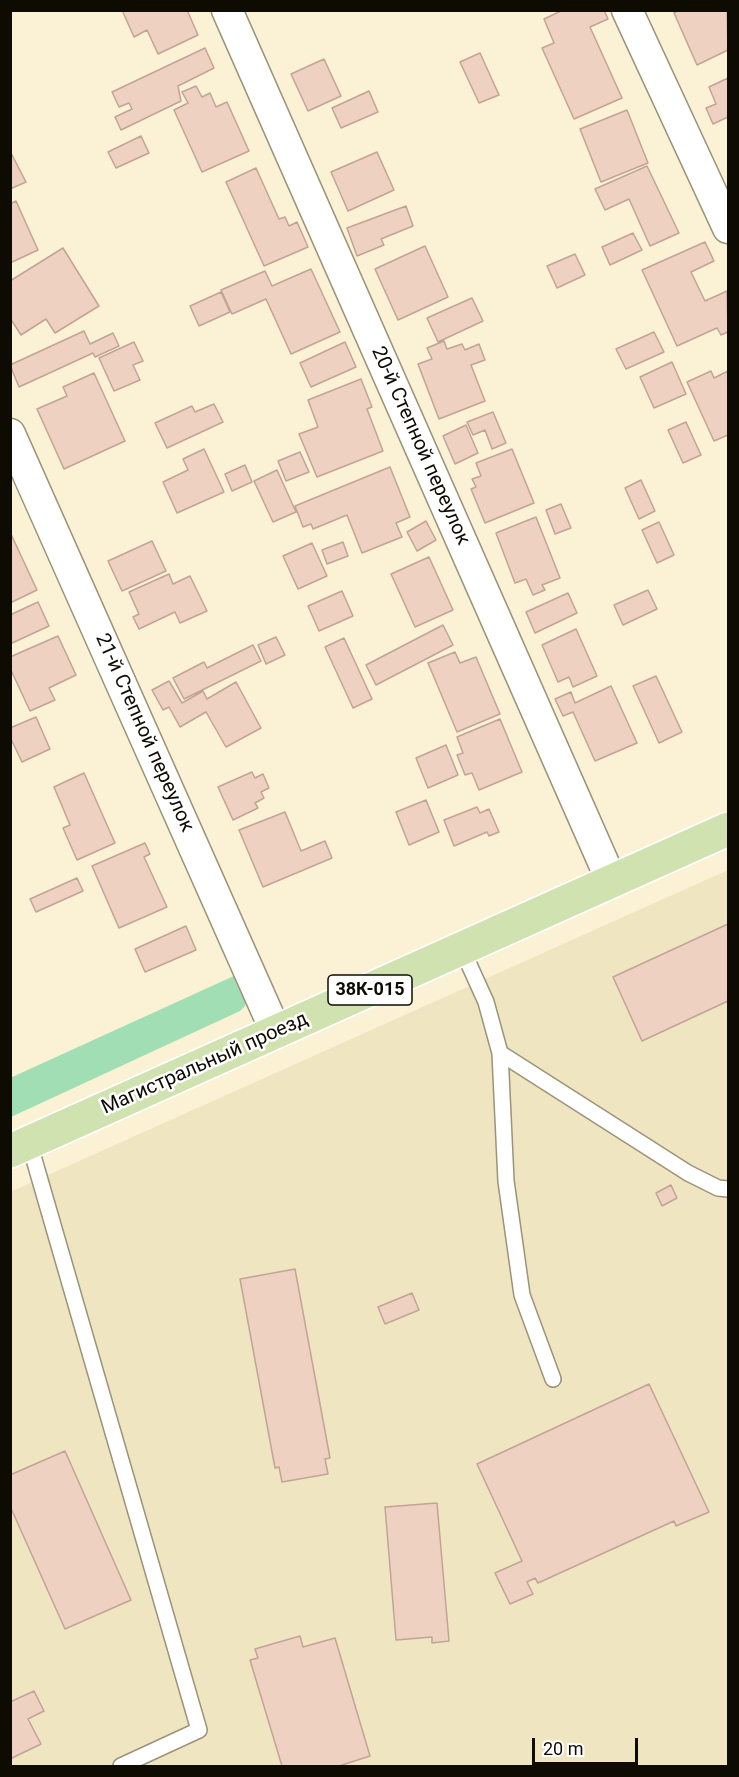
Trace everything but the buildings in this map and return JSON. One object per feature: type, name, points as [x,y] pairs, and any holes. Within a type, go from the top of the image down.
[{"type":"main road","name":"Магистральный проезд","points":[[20,1146],[729,829]]},
{"type":"street","name":"20-й Степной переулок","points":[[227,10],[612,882]]},
{"type":"street","points":[[627,10],[729,228]]},
{"type":"street","name":"21-й Степной переулок","points":[[10,434],[276,1032]]},
{"type":"lane","points":[[462,949],[486,1002],[501,1053],[506,1181],[522,1295],[553,1379]]},
{"type":"lane","points":[[501,1053],[688,1173],[718,1188],[729,1189]]},
{"type":"lane","points":[[20,1146],[102,1401],[199,1730],[121,1767]]},
{"type":"shaded area","points":[[728,870],[728,1766],[11,1766],[10,1192]]},
{"type":"green space","points":[[236,975],[245,999],[245,1006],[240,1011],[11,1117],[10,1078]]}]
